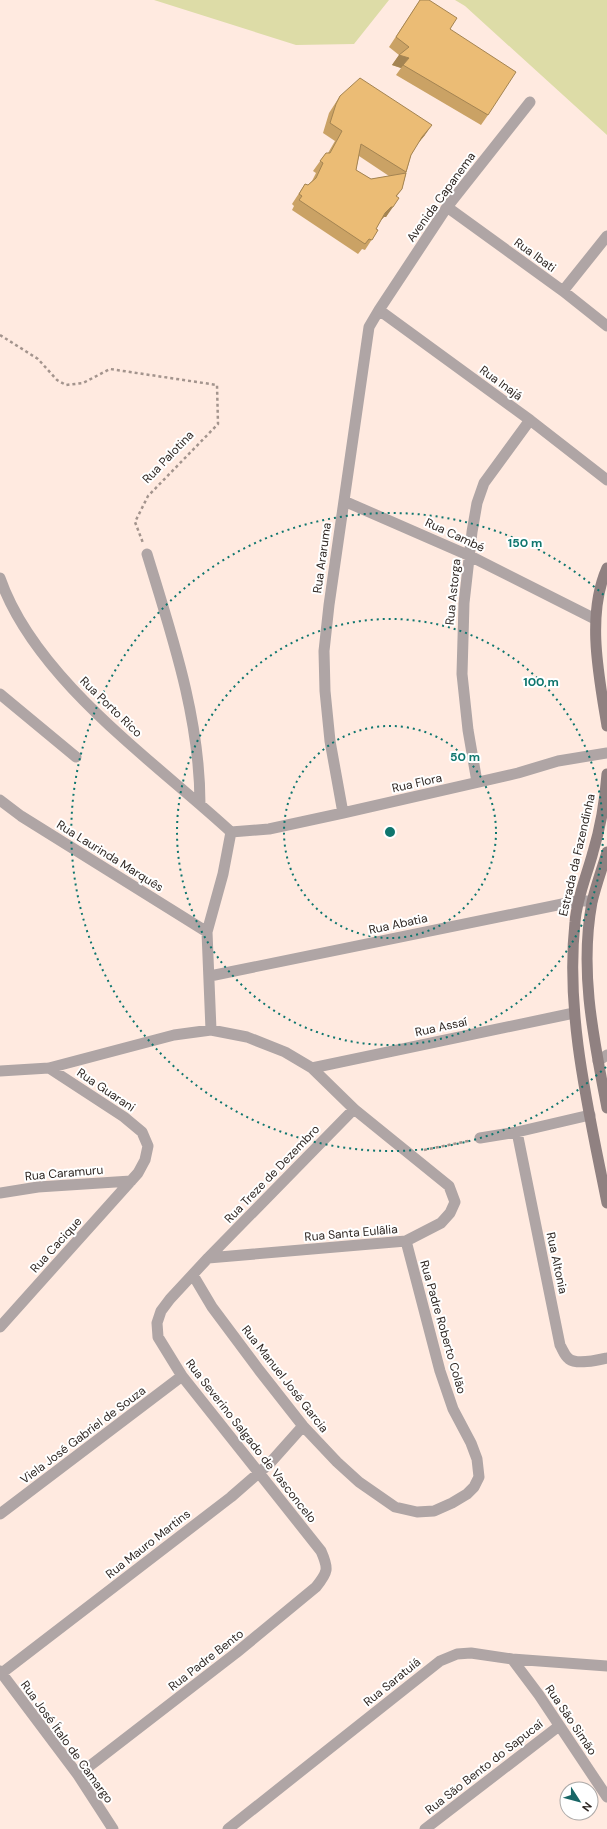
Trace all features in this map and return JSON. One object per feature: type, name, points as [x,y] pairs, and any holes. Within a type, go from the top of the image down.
[{"type":"main road","points":[[607,568],[599,590],[595,619],[607,726]]},
{"type":"main road","name":"Estrada da Fazendinha","points":[[607,774],[602,821],[577,901],[572,954],[574,1013],[590,1115],[607,1203]]},
{"type":"main road","points":[[607,852],[592,901],[587,949],[587,980],[590,1016],[602,1058],[607,1108]]},
{"type":"street","name":"Avenida Capanema","points":[[379,310],[447,207],[530,102]]},
{"type":"street","name":"Rua Ibati","points":[[447,207],[563,291],[607,326]]},
{"type":"street","points":[[563,291],[607,236]]},
{"type":"street","name":"Rua Inajá","points":[[379,310],[530,420],[607,480]]},
{"type":"street","name":"Rua Araruma","points":[[343,813],[330,741],[324,651],[366,343],[369,328],[379,310]]},
{"type":"street","name":"Rua Astorga","points":[[477,782],[468,730],[462,674],[464,603],[477,503],[484,483],[530,420]]},
{"type":"street","name":"Rua Cambé","points":[[344,501],[470,556],[595,619]]},
{"type":"street","points":[[147,554],[178,652],[190,707],[197,753],[200,804]]},
{"type":"street","name":"Rua Porto Rico","points":[[0,578],[16,613],[36,646],[59,674],[128,742],[231,832]]},
{"type":"street","points":[[0,694],[76,757]]},
{"type":"street","name":"Rua Flora","points":[[231,832],[269,828],[343,813],[518,773],[558,761],[607,753]]},
{"type":"street","name":"Rua Laurinda Marquês","points":[[0,800],[21,816],[208,932]]},
{"type":"street","points":[[212,1030],[208,932],[223,874],[231,832]]},
{"type":"street","name":"Rua Abatia","points":[[210,976],[577,901],[592,901]]},
{"type":"street","name":"Rua Assaí","points":[[312,1068],[574,1013]]},
{"type":"street","name":"Rua Santa Eulâlia","points":[[49,1068],[174,1035],[212,1030],[246,1037],[285,1052],[312,1068],[354,1109],[449,1186],[455,1202],[450,1213],[441,1223],[406,1241],[208,1258]]},
{"type":"street","points":[[0,1071],[49,1068]]},
{"type":"street","name":"Rua Guarani","points":[[49,1068],[124,1117],[142,1132],[148,1146],[145,1160],[138,1173],[131,1181]]},
{"type":"street","name":"Rua Treze de Dezembro","points":[[208,1258],[354,1109]]},
{"type":"street","points":[[480,1138],[517,1132],[590,1115]]},
{"type":"street","name":"Rua Altonia","points":[[517,1132],[560,1345],[565,1355],[570,1360],[580,1361],[607,1358]]},
{"type":"street","name":"Rua Caramuru","points":[[0,1193],[38,1187],[131,1181]]},
{"type":"street","name":"Rua Cacique","points":[[0,1327],[131,1181]]},
{"type":"street","name":"Rua Padre Roberto Colão","points":[[406,1241],[440,1371],[453,1409],[472,1444],[477,1459],[479,1477],[467,1494],[434,1511]]},
{"type":"street","points":[[193,1275],[208,1258]]},
{"type":"street","name":"Rua Manuel José Garcia","points":[[193,1275],[212,1307],[303,1426],[348,1472],[378,1497],[395,1507],[417,1512],[434,1511]]},
{"type":"street","name":"Rua Severino Salgado de Vasconcelo","points":[[193,1275],[161,1311],[157,1323],[158,1337],[182,1376],[321,1551]]},
{"type":"street","name":"Viela José Gabriel de Souza","points":[[0,1514],[182,1376]]},
{"type":"street","name":"Rua Mauro Martins","points":[[1,1672],[231,1497],[259,1473],[303,1426]]},
{"type":"street","name":"Rua Padre Bento","points":[[78,1775],[236,1654],[316,1588],[326,1575],[327,1566],[321,1551]]},
{"type":"street","name":"Rua Saratuiá","points":[[228,1829],[440,1661],[457,1654],[471,1653],[512,1659],[607,1666]]},
{"type":"street","name":"Rua São Simão","points":[[512,1659],[607,1797]]},
{"type":"street","name":"Rua José Ítalo de Camargo","points":[[1,1672],[78,1775],[113,1829]]},
{"type":"street","name":"Rua São Bento do Sapucaí","points":[[425,1829],[559,1726]]},
{"type":"path","name":"Rua Palotina","points":[[0,335],[38,359],[57,380],[66,385],[83,383],[110,369],[217,385],[218,424],[148,496],[135,522],[147,554]]},
{"type":"path","points":[[410,1154],[480,1138]]},
{"type":"green space","points":[[154,0],[389,0],[354,44],[296,45]]},
{"type":"green space","points":[[455,0],[607,0],[607,135],[465,6]]},
{"type":"building","points":[[420,0],[429,0],[457,18],[450,29],[516,72],[488,115],[403,65],[409,58],[399,55],[409,47],[396,37]]},
{"type":"building","points":[[360,78],[432,125],[422,137],[411,155],[406,172],[361,144],[356,170],[371,179],[406,173],[402,189],[396,196],[399,198],[393,207],[385,213],[372,240],[369,239],[365,244],[299,200],[302,196],[299,194],[305,184],[308,185],[316,178],[323,163],[320,161],[326,153],[330,153],[342,131],[330,123],[340,96]]}]
